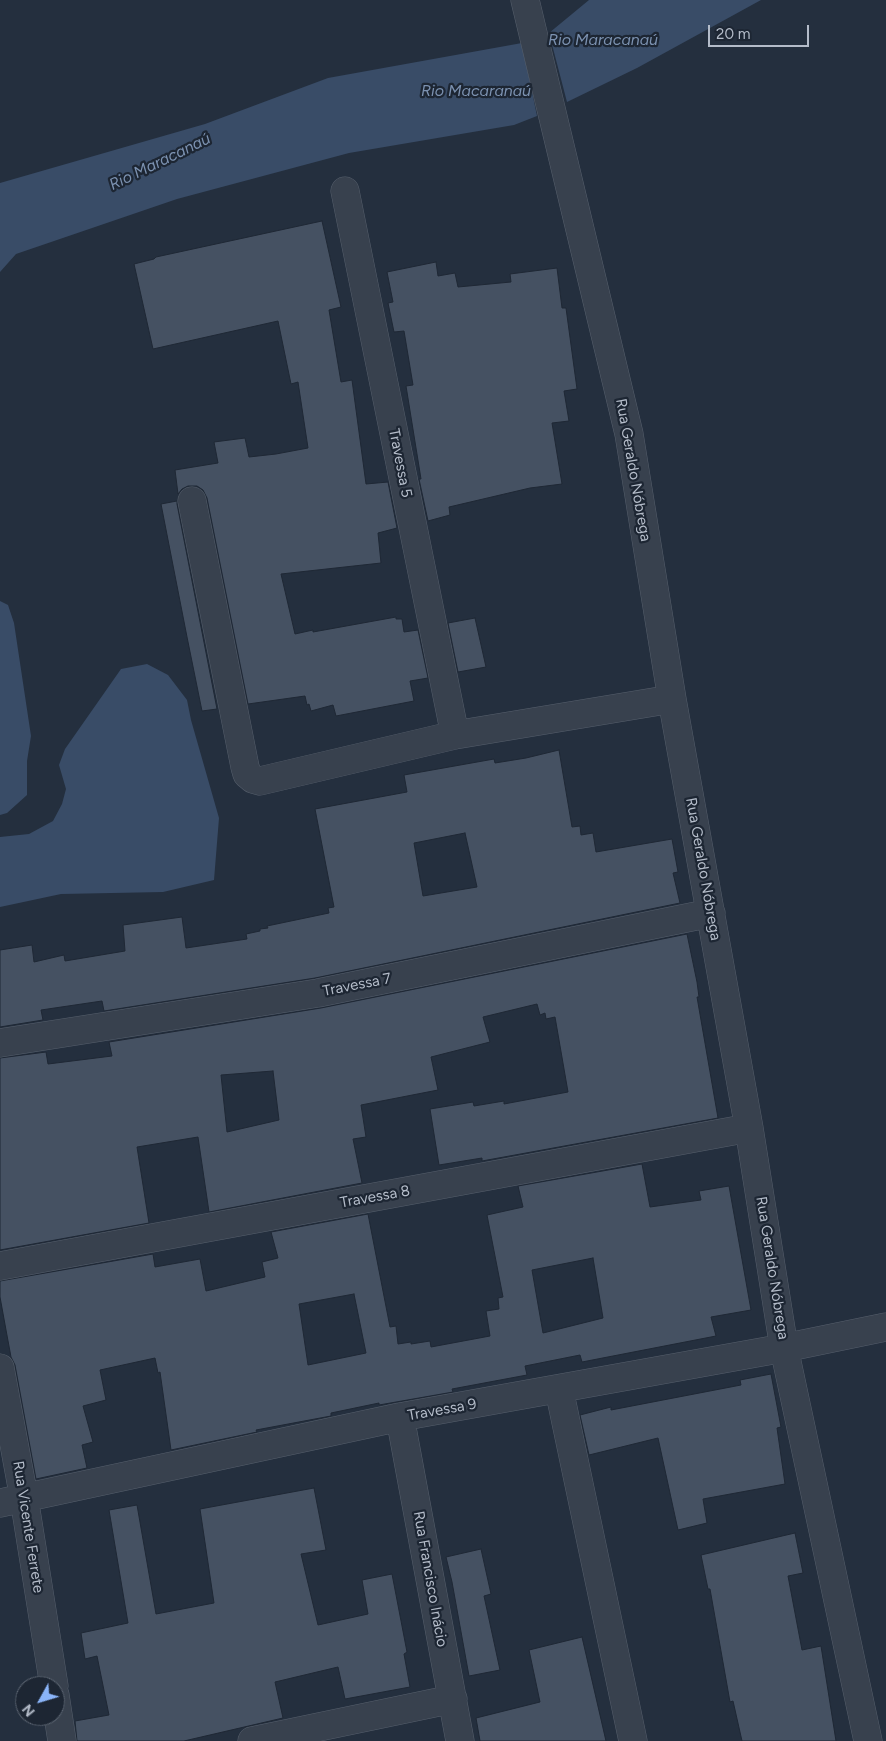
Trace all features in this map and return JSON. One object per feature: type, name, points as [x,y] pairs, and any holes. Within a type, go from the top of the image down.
[{"type":"street","name":"Rua Geraldo Nóbrega","points":[[525,0],[629,434],[672,699],[749,1128],[784,1348],[868,1741]]},
{"type":"street","name":"Travessa 5","points":[[345,191],[455,735]]},
{"type":"street","points":[[192,501],[247,774],[253,779],[260,781],[455,735],[672,699]]},
{"type":"street","name":"Travessa 7","points":[[0,1042],[318,993],[710,913]]},
{"type":"street","name":"Travessa 8","points":[[0,1266],[749,1128]]},
{"type":"street","name":"Travessa 9","points":[[12,1501],[400,1417],[784,1348],[886,1327]]},
{"type":"street","name":"Rua Vicente Ferrete","points":[[0,1368],[12,1501],[52,1676]]},
{"type":"street","points":[[559,1389],[633,1741]]},
{"type":"street","name":"Rua Francisco Inácio","points":[[400,1417],[460,1741]]},
{"type":"street","points":[[252,1741],[282,1738],[452,1699]]},
{"type":"street","points":[[60,1726],[62,1741]]},
{"type":"water","name":"Rio Maracanaú","points":[[589,0],[761,0],[637,68],[567,102],[549,33]]},
{"type":"water","name":"Rio Macaranaú","points":[[522,43],[537,116],[514,125],[349,153],[177,199],[16,254],[0,272],[0,183],[205,124],[328,78]]},
{"type":"water","points":[[0,601],[8,605],[14,623],[31,736],[27,761],[27,795],[7,813],[0,815]]},
{"type":"water","points":[[147,664],[168,675],[187,700],[219,818],[214,880],[163,892],[61,894],[0,907],[0,837],[29,834],[53,821],[62,804],[66,789],[59,765],[65,749],[121,669]]},
{"type":"building","points":[[322,221],[341,307],[329,310],[341,382],[352,380],[366,484],[388,482],[397,528],[378,533],[381,563],[281,574],[295,634],[396,617],[396,619],[402,619],[404,632],[418,630],[428,678],[410,681],[414,701],[336,716],[333,705],[311,711],[305,696],[248,704],[207,498],[203,490],[197,486],[188,486],[178,494],[175,470],[218,463],[214,442],[245,438],[249,457],[308,448],[298,382],[291,384],[278,321],[153,349],[134,264],[156,257]]},
{"type":"building","points":[[436,262],[438,276],[455,273],[458,287],[511,282],[510,274],[557,268],[562,308],[566,308],[577,389],[564,391],[569,421],[552,423],[562,484],[530,488],[449,507],[450,515],[428,521],[419,479],[421,479],[406,386],[413,385],[404,331],[394,332],[388,303],[393,302],[387,272]]},
{"type":"building","points":[[177,501],[217,709],[202,711],[161,504]]},
{"type":"building","points":[[475,618],[486,667],[458,672],[448,623]]},
{"type":"building","points":[[559,750],[572,827],[580,826],[581,835],[593,833],[596,852],[672,839],[678,872],[673,873],[680,903],[315,978],[104,1011],[102,1001],[41,1010],[43,1020],[0,1027],[0,950],[32,945],[34,962],[64,955],[65,961],[125,951],[123,925],[182,917],[186,948],[247,939],[246,934],[268,928],[267,926],[329,913],[328,908],[334,907],[315,809],[407,792],[404,775],[494,759],[495,763]],"holes":[[[465,833],[477,887],[423,896],[414,843]]]},
{"type":"building","points":[[687,934],[697,982],[699,997],[697,997],[718,1118],[482,1161],[482,1158],[439,1165],[430,1109],[473,1102],[474,1106],[504,1101],[504,1104],[568,1092],[555,1017],[546,1019],[545,1013],[540,1015],[537,1004],[483,1017],[490,1042],[431,1057],[438,1090],[361,1105],[366,1137],[353,1139],[362,1183],[209,1212],[198,1137],[137,1147],[149,1223],[0,1250],[0,1058],[46,1052],[48,1064],[112,1056],[109,1042],[321,1008]],"holes":[[[273,1071],[279,1120],[227,1132],[221,1075]]]},
{"type":"building","points":[[642,1164],[650,1207],[701,1200],[699,1191],[729,1186],[751,1310],[711,1317],[716,1336],[582,1362],[580,1355],[525,1366],[527,1375],[452,1389],[453,1392],[379,1405],[379,1403],[331,1413],[331,1416],[256,1430],[257,1432],[171,1450],[160,1372],[158,1373],[155,1358],[100,1370],[106,1400],[83,1406],[93,1442],[82,1445],[87,1468],[36,1479],[15,1365],[11,1357],[0,1297],[0,1281],[153,1254],[155,1267],[200,1259],[206,1291],[265,1277],[262,1262],[278,1258],[271,1232],[368,1214],[390,1327],[396,1326],[398,1344],[430,1341],[431,1347],[490,1336],[486,1311],[499,1309],[498,1298],[503,1297],[487,1215],[523,1207],[518,1186]],"holes":[[[593,1258],[603,1318],[543,1333],[532,1270]],[[354,1294],[366,1353],[308,1365],[299,1304]]]},
{"type":"building","points":[[771,1374],[781,1427],[777,1428],[785,1484],[703,1499],[707,1523],[678,1530],[658,1438],[589,1455],[580,1415],[611,1407],[611,1410],[741,1385],[740,1380]]},
{"type":"building","points":[[314,1488],[326,1550],[301,1554],[318,1625],[368,1614],[362,1580],[392,1574],[407,1652],[404,1654],[410,1687],[345,1699],[338,1667],[275,1682],[283,1718],[184,1741],[77,1741],[75,1721],[109,1715],[97,1656],[85,1659],[81,1633],[128,1623],[109,1510],[137,1505],[156,1614],[214,1603],[200,1509]]},
{"type":"building","points":[[795,1533],[803,1573],[788,1576],[802,1650],[821,1646],[836,1741],[742,1741],[733,1701],[730,1702],[710,1589],[708,1589],[701,1555]]},
{"type":"building","points":[[481,1549],[491,1594],[484,1596],[500,1670],[469,1676],[446,1557]]},
{"type":"building","points":[[582,1637],[606,1741],[480,1741],[476,1718],[540,1702],[529,1650]]}]
